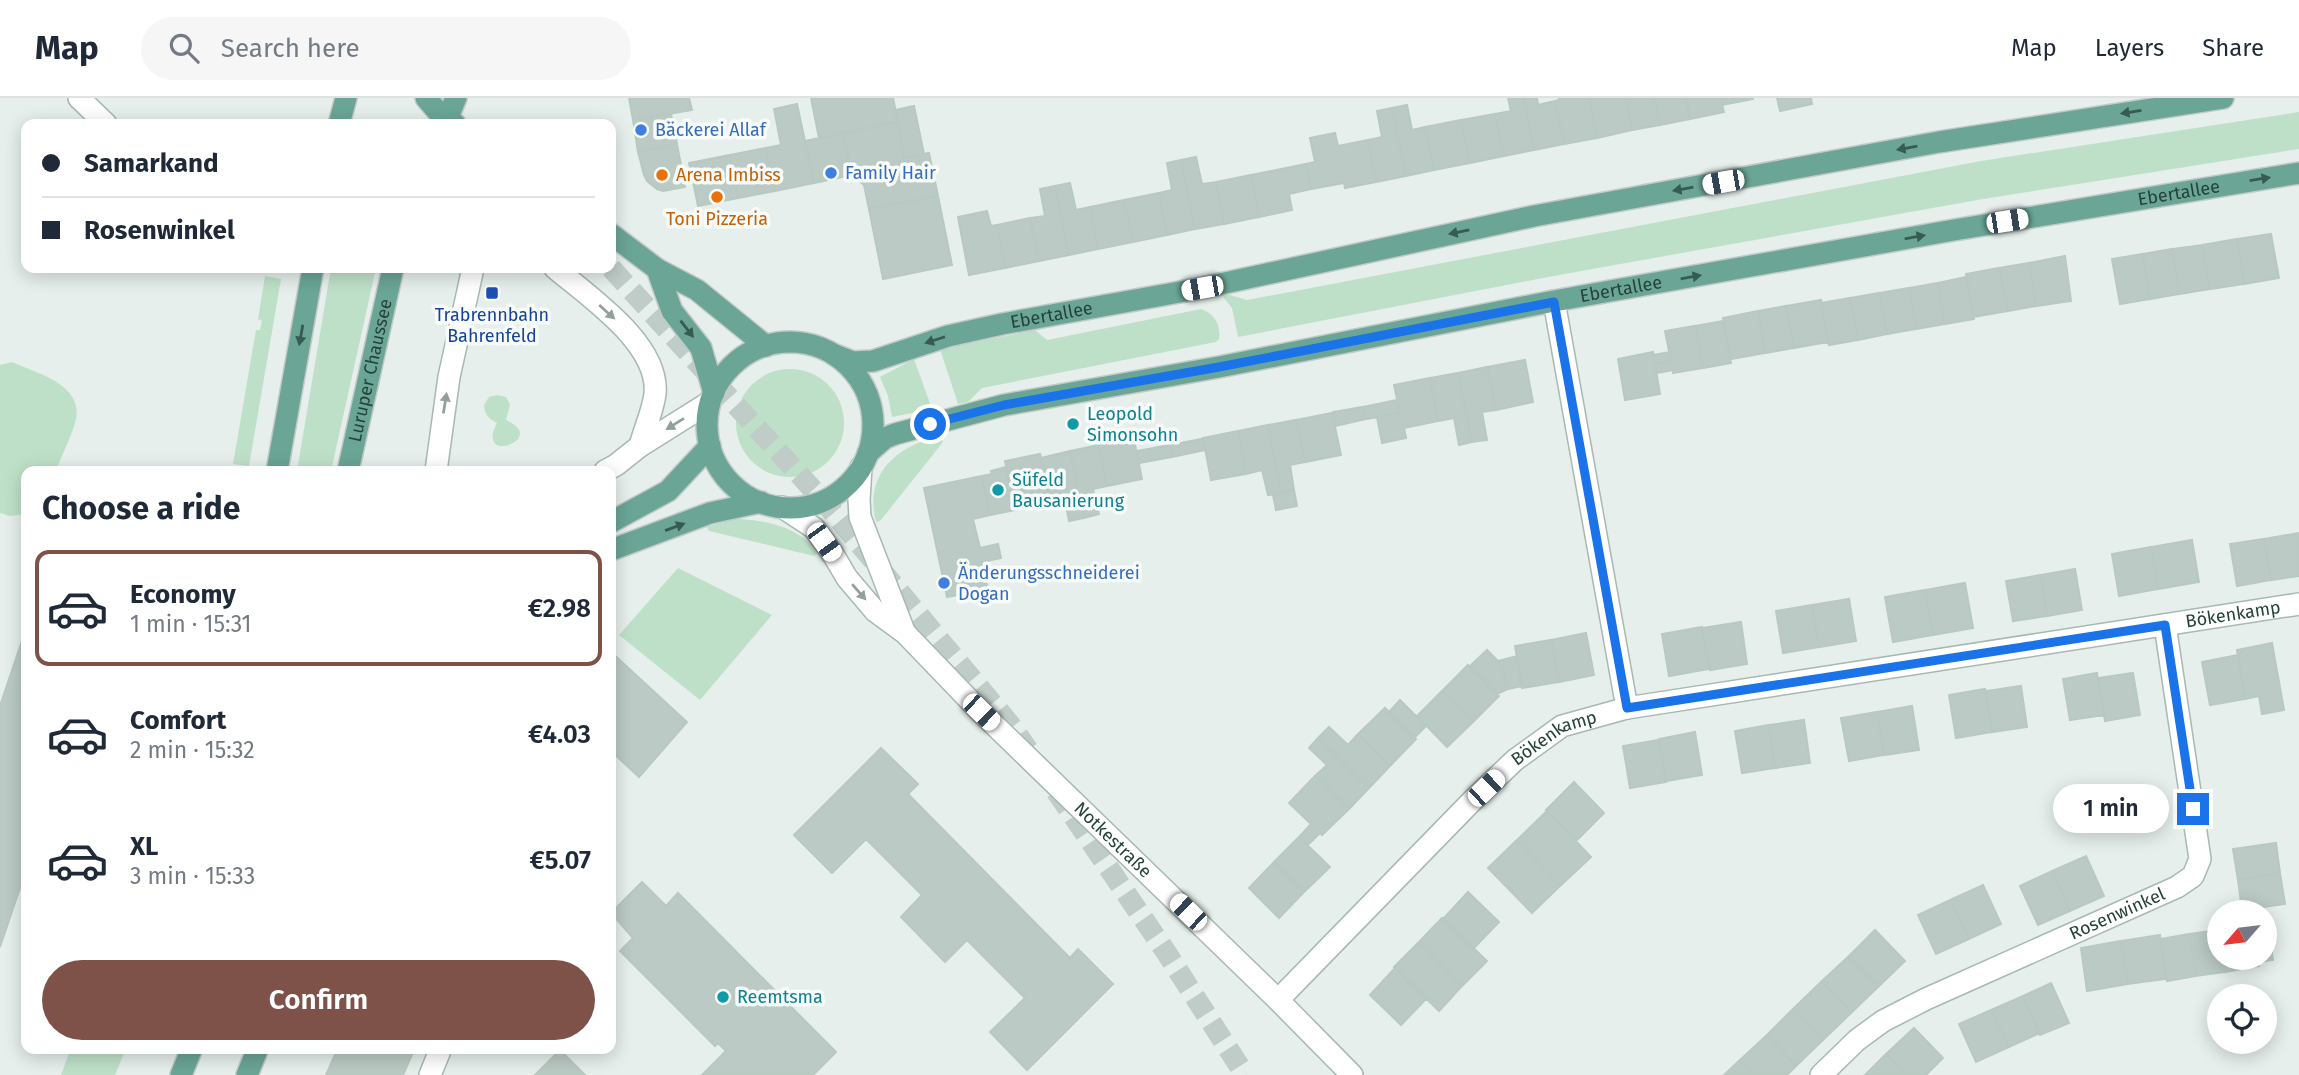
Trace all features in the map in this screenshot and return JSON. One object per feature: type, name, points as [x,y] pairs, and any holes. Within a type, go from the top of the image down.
[{"type":"main road","points":[[340,119],[346,98]]},
{"type":"main road","points":[[426,98],[445,119]]},
{"type":"main road","points":[[450,119],[456,98]]},
{"type":"main road","name":"Ebertallee","points":[[835,355],[853,362],[873,361],[948,336],[1002,324],[1202,288],[1534,216],[1939,142],[2223,98]]},
{"type":"main road","name":"Ebertallee","points":[[864,460],[886,438],[895,434],[1004,405],[1954,230],[2299,173]]},
{"type":"main road","points":[[616,238],[657,268],[697,290],[766,345]]},
{"type":"main road","points":[[657,268],[672,311],[701,348],[712,398]]},
{"type":"main road","points":[[278,466],[312,273]]},
{"type":"main road","name":"Luruper Chaussee","points":[[349,466],[392,273]]},
{"type":"main road","points":[[616,548],[710,513],[771,505],[805,506],[827,499],[846,486],[864,460],[873,428],[870,402],[854,372],[835,355],[819,347],[783,342],[766,345],[749,353],[734,363],[722,377],[712,398],[707,419],[710,446],[718,466],[726,478],[742,492],[771,505]]},
{"type":"main road","points":[[616,519],[668,492],[710,446]]},
{"type":"main road","points":[[181,1075],[190,1054]]},
{"type":"main road","points":[[247,1075],[256,1054]]},
{"type":"street","points":[[79,98],[101,119]]},
{"type":"street","points":[[437,466],[449,377],[472,273]]},
{"type":"street","points":[[561,273],[612,316],[640,345],[649,359],[655,393],[640,446]]},
{"type":"street","points":[[1554,302],[1627,708]]},
{"type":"street","points":[[613,466],[712,398]]},
{"type":"street","name":"Notkestraße","points":[[864,460],[859,500],[860,517],[905,633]]},
{"type":"street","name":"Notkestraße","points":[[771,505],[814,528],[854,586],[875,611],[905,633],[981,712],[1352,1075]]},
{"type":"street","name":"Bökenkamp","points":[[1278,1000],[1472,801],[1515,760],[1562,726],[1627,708],[2299,604]]},
{"type":"street","name":"Rosenwinkel","points":[[1821,1075],[1857,1040],[1884,1021],[1926,999],[2178,887],[2193,876],[2200,859],[2165,625]]},
{"type":"street","points":[[430,1075],[438,1054]]},
{"type":"green space","points":[[2299,112],[2299,149],[1983,199],[1548,277],[1238,337],[1232,308],[1223,297],[1227,294],[1247,300],[1981,161]]},
{"type":"green space","points":[[330,273],[375,273],[332,466],[298,466]]},
{"type":"green space","points":[[265,276],[281,279],[249,466],[233,464],[256,330],[260,330],[262,321],[258,319]]},
{"type":"green space","points":[[1201,309],[1210,314],[1218,325],[1219,339],[1216,342],[982,388],[968,402],[958,404],[940,349],[1035,330],[1047,340]]},
{"type":"green space","points":[[914,359],[932,409],[892,417],[888,396],[880,377]]},
{"type":"green space","points":[[12,362],[56,381],[72,397],[76,407],[76,419],[58,466],[21,466],[21,515],[10,516],[0,513],[0,365]]},
{"type":"green space","points":[[790,369],[820,378],[828,385],[835,393],[844,423],[835,453],[828,461],[820,468],[790,477],[760,468],[752,461],[745,453],[736,423],[745,393],[752,385],[760,378]]},
{"type":"green space","points":[[489,397],[506,397],[510,405],[506,420],[517,427],[520,435],[509,445],[501,446],[495,443],[493,436],[497,423],[489,418],[485,411],[484,405]]},
{"type":"green space","points":[[940,436],[943,442],[881,520],[876,522],[875,490],[879,476],[887,465],[910,447]]},
{"type":"green space","points":[[734,519],[781,526],[802,537],[817,554],[814,556],[709,531],[707,527]]},
{"type":"green space","points":[[678,568],[772,615],[700,700],[619,635]]},
{"type":"green space","points":[[69,1054],[124,1054],[115,1075],[61,1075]]},
{"type":"building","points":[[629,98],[689,98],[692,110],[633,120]]},
{"type":"building","points":[[811,98],[893,98],[898,122],[819,138]]},
{"type":"building","points":[[1508,98],[1524,98],[1534,150],[1504,156],[1495,114],[1511,111]]},
{"type":"building","points":[[1524,98],[1537,98],[1538,105],[1555,101],[1564,144],[1534,150]]},
{"type":"building","points":[[1559,98],[1589,98],[1597,138],[1564,144],[1555,101]]},
{"type":"building","points":[[1589,98],[1626,98],[1632,130],[1597,138]]},
{"type":"building","points":[[1626,98],[1654,98],[1660,125],[1632,130]]},
{"type":"building","points":[[1654,98],[1686,98],[1690,119],[1660,125]]},
{"type":"building","points":[[1686,98],[1753,99],[1722,105],[1724,112],[1690,119]]},
{"type":"building","points":[[1777,98],[1811,98],[1812,104],[1780,111]]},
{"type":"building","points":[[797,104],[814,183],[775,191],[766,148],[781,145],[774,109]]},
{"type":"building","points":[[1407,105],[1412,130],[1425,127],[1434,170],[1406,176],[1392,108]]},
{"type":"building","points":[[914,106],[924,154],[904,158],[895,110]]},
{"type":"building","points":[[1392,108],[1406,176],[1376,182],[1368,140],[1382,137],[1377,111]]},
{"type":"building","points":[[671,114],[677,144],[638,152],[633,120]]},
{"type":"building","points":[[1495,114],[1504,156],[1470,163],[1461,120]]},
{"type":"building","points":[[1461,120],[1470,163],[1434,170],[1425,127]]},
{"type":"building","points":[[898,122],[904,158],[929,153],[938,196],[869,209],[864,185],[852,175],[843,133]]},
{"type":"building","points":[[843,133],[852,175],[814,183],[805,141]]},
{"type":"building","points":[[1335,133],[1338,146],[1368,140],[1376,182],[1345,188],[1344,183],[1311,189],[1306,164],[1315,162],[1310,138]]},
{"type":"building","points":[[677,144],[685,187],[663,191],[657,189],[647,181],[638,152]]},
{"type":"building","points":[[766,148],[775,191],[738,198],[730,155]]},
{"type":"building","points":[[730,155],[738,198],[698,206],[689,163]]},
{"type":"building","points":[[1196,157],[1202,184],[1216,182],[1224,224],[1195,229],[1181,160]]},
{"type":"building","points":[[1181,160],[1195,229],[1167,235],[1159,193],[1172,190],[1167,163]]},
{"type":"building","points":[[1306,164],[1311,189],[1289,194],[1292,210],[1259,217],[1251,175]]},
{"type":"building","points":[[1251,175],[1259,217],[1224,224],[1216,182]]},
{"type":"building","points":[[1070,183],[1076,210],[1090,207],[1098,249],[1069,255],[1055,186]]},
{"type":"building","points":[[1055,186],[1069,255],[1039,261],[1030,218],[1045,216],[1040,189]]},
{"type":"building","points":[[1159,193],[1167,235],[1133,242],[1124,200]]},
{"type":"building","points":[[938,196],[952,265],[883,279],[869,209]]},
{"type":"building","points":[[1124,200],[1133,242],[1098,249],[1090,207]]},
{"type":"building","points":[[987,211],[991,226],[997,225],[1005,268],[969,275],[958,217]]},
{"type":"building","points":[[1030,218],[1039,261],[1005,268],[997,225]]},
{"type":"building","points":[[2271,234],[2279,278],[2244,284],[2237,239]]},
{"type":"building","points":[[2237,239],[2244,284],[2210,289],[2202,245]]},
{"type":"building","points":[[2202,245],[2210,289],[2179,294],[2172,249]]},
{"type":"building","points":[[2172,249],[2179,294],[2150,299],[2143,254]]},
{"type":"building","points":[[2143,254],[2150,299],[2120,304],[2112,259]]},
{"type":"building","points":[[2065,256],[2071,301],[2036,306],[2029,263]]},
{"type":"building","points":[[2029,263],[2036,306],[2008,311],[1999,268]]},
{"type":"building","points":[[1999,268],[2008,311],[1973,317],[1966,274]]},
{"type":"building","points":[[1966,277],[1974,319],[1945,324],[1938,283]]},
{"type":"building","points":[[1938,283],[1945,324],[1916,329],[1909,288]]},
{"type":"building","points":[[1909,288],[1916,329],[1887,334],[1879,293]]},
{"type":"building","points":[[1879,293],[1887,334],[1858,340],[1850,298]]},
{"type":"building","points":[[1850,298],[1858,340],[1829,345],[1821,303]]},
{"type":"building","points":[[1821,300],[1828,342],[1794,348],[1786,306]]},
{"type":"building","points":[[1786,306],[1794,348],[1765,353],[1758,311]]},
{"type":"building","points":[[1758,311],[1765,353],[1731,359],[1723,318]]},
{"type":"building","points":[[1723,321],[1731,363],[1703,368],[1695,326]]},
{"type":"building","points":[[1695,326],[1703,368],[1657,373],[1655,364],[1671,361],[1665,331]]},
{"type":"building","points":[[1653,352],[1654,355],[1670,352],[1671,361],[1655,364],[1660,394],[1625,400],[1618,359]]},
{"type":"building","points":[[1525,360],[1533,402],[1496,410],[1487,367]]},
{"type":"building","points":[[1487,367],[1496,410],[1482,412],[1487,440],[1472,442],[1458,373]]},
{"type":"building","points":[[1458,373],[1472,442],[1459,445],[1454,418],[1438,421],[1430,378]]},
{"type":"building","points":[[1430,378],[1438,421],[1404,428],[1406,438],[1382,443],[1377,417],[1400,413],[1394,385]]},
{"type":"building","points":[[1397,400],[1400,413],[1366,419],[1363,407]]},
{"type":"building","points":[[1363,407],[1366,419],[1335,426],[1333,412]]},
{"type":"building","points":[[1332,413],[1341,455],[1305,462],[1296,420]]},
{"type":"building","points":[[1296,420],[1305,462],[1290,465],[1294,490],[1281,493],[1268,425]]},
{"type":"building","points":[[1268,425],[1281,493],[1268,495],[1262,470],[1246,474],[1238,431]]},
{"type":"building","points":[[1238,431],[1246,474],[1211,480],[1203,438]]},
{"type":"building","points":[[1133,435],[1142,479],[1107,486],[1098,442]]},
{"type":"building","points":[[1202,439],[1205,450],[1172,457],[1170,445]]},
{"type":"building","points":[[1099,445],[1107,486],[1093,489],[1099,514],[1084,518],[1070,451]]},
{"type":"building","points":[[1170,445],[1172,457],[1139,463],[1137,451]]},
{"type":"building","points":[[1070,451],[1084,518],[1069,521],[1064,494],[1050,497],[1041,458]]},
{"type":"building","points":[[1040,454],[1050,497],[1014,505],[1005,461]]},
{"type":"building","name":"Süfeld Bausanierung","points":[[1006,467],[1015,510],[990,515],[982,476]]},
{"type":"building","points":[[982,476],[990,515],[973,519],[980,548],[998,544],[1001,558],[982,562],[988,589],[947,597],[924,488]]},
{"type":"building","points":[[1294,490],[1297,506],[1276,510],[1273,495]]},
{"type":"building","points":[[2299,533],[2299,576],[2271,580],[2264,539]]},
{"type":"building","points":[[2264,539],[2271,580],[2237,586],[2230,544]]},
{"type":"building","points":[[2192,540],[2199,582],[2158,589],[2151,547]]},
{"type":"building","points":[[2151,547],[2158,589],[2119,596],[2112,554]]},
{"type":"building","points":[[2075,569],[2082,610],[2047,616],[2041,575]]},
{"type":"building","points":[[2041,575],[2047,616],[2013,621],[2006,581]]},
{"type":"building","points":[[1965,583],[1973,628],[1933,635],[1925,590]]},
{"type":"building","points":[[1925,590],[1933,635],[1893,642],[1885,597]]},
{"type":"building","points":[[1849,599],[1856,641],[1819,647],[1812,605]]},
{"type":"building","points":[[1812,605],[1819,647],[1783,653],[1776,611]]},
{"type":"building","points":[[1741,622],[1747,664],[1710,670],[1702,628]]},
{"type":"building","points":[[1702,627],[1709,669],[1669,676],[1662,634]]},
{"type":"building","points":[[1586,633],[1594,675],[1559,682],[1551,640]]},
{"type":"building","points":[[1551,640],[1559,682],[1522,688],[1515,646]]},
{"type":"building","points":[[2272,643],[2284,710],[2262,714],[2259,696],[2245,699],[2237,650]]},
{"type":"building","points":[[21,644],[21,885],[0,947],[0,706]]},
{"type":"building","points":[[1487,650],[1501,664],[1508,689],[1497,694],[1469,667]]},
{"type":"building","points":[[2238,655],[2245,699],[2210,705],[2202,662]]},
{"type":"building","points":[[1517,656],[1522,686],[1508,689],[1498,661]]},
{"type":"building","points":[[616,657],[687,722],[639,777],[616,756]]},
{"type":"building","points":[[1468,665],[1499,696],[1473,722],[1442,691]]},
{"type":"building","points":[[2097,673],[2104,715],[2070,720],[2063,679]]},
{"type":"building","points":[[2133,673],[2140,715],[2105,721],[2098,678]]},
{"type":"building","points":[[2021,686],[2027,727],[1992,732],[1986,691]]},
{"type":"building","points":[[1985,689],[1992,732],[1956,738],[1949,695]]},
{"type":"building","points":[[1442,691],[1473,722],[1447,747],[1417,716]]},
{"type":"building","points":[[1400,700],[1426,726],[1414,738],[1389,712]]},
{"type":"building","points":[[1912,706],[1919,750],[1884,755],[1877,712]]},
{"type":"building","points":[[1385,708],[1416,739],[1390,766],[1358,734]]},
{"type":"building","points":[[1877,712],[1884,755],[1849,761],[1841,718]]},
{"type":"building","points":[[1804,720],[1810,763],[1775,768],[1769,725]]},
{"type":"building","points":[[1769,725],[1775,768],[1742,773],[1735,731]]},
{"type":"building","points":[[1329,727],[1348,745],[1358,734],[1390,766],[1369,788],[1318,738]]},
{"type":"building","points":[[1695,732],[1702,775],[1666,781],[1659,739]]},
{"type":"building","points":[[1318,738],[1369,788],[1349,809],[1315,776],[1327,765],[1309,748]]},
{"type":"building","points":[[1659,740],[1666,782],[1630,788],[1623,746]]},
{"type":"building","points":[[881,748],[918,784],[908,794],[1070,958],[1078,949],[1113,984],[1027,1070],[990,1032],[1025,998],[967,940],[945,962],[901,917],[922,895],[866,839],[832,873],[794,835]]},
{"type":"building","points":[[1315,776],[1349,809],[1308,845],[1299,837],[1311,824],[1289,803]]},
{"type":"building","points":[[1574,782],[1604,813],[1576,841],[1546,810]]},
{"type":"building","points":[[1547,811],[1591,857],[1560,886],[1517,840]]},
{"type":"building","points":[[1299,837],[1330,867],[1304,892],[1274,862]]},
{"type":"building","points":[[1517,840],[1560,886],[1532,913],[1488,868]]},
{"type":"building","points":[[2276,843],[2280,873],[2238,880],[2233,849]]},
{"type":"building","points":[[2086,856],[2104,896],[2070,911],[2052,871]]},
{"type":"building","points":[[1274,862],[1304,892],[1279,918],[1249,888]]},
{"type":"building","points":[[2052,871],[2070,911],[2038,925],[2020,886]]},
{"type":"building","points":[[2280,873],[2285,904],[2277,905],[2277,900],[2241,900],[2238,880]]},
{"type":"building","name":"Reemtsma","points":[[642,882],[666,906],[678,893],[836,1052],[813,1075],[702,1075],[726,1051],[718,1043],[715,1046],[620,951],[633,938],[616,919],[616,908]]},
{"type":"building","points":[[1983,885],[2001,924],[1969,939],[1950,900]]},
{"type":"building","points":[[1468,892],[1499,922],[1473,949],[1443,919]]},
{"type":"building","points":[[1950,900],[1969,939],[1936,954],[1918,915]]},
{"type":"building","points":[[1442,918],[1487,961],[1462,986],[1418,943]]},
{"type":"building","points":[[1875,930],[1905,961],[1878,987],[1848,957]]},
{"type":"building","points":[[2207,932],[2207,970],[2225,972],[2196,976],[2189,934]]},
{"type":"building","points":[[2189,934],[2196,976],[2167,981],[2161,939]]},
{"type":"building","points":[[2160,935],[2166,979],[2128,984],[2121,941]]},
{"type":"building","points":[[2121,941],[2128,984],[2087,991],[2081,948]]},
{"type":"building","points":[[1418,943],[1462,986],[1439,1011],[1394,967]]},
{"type":"building","points":[[1848,957],[1878,987],[1852,1012],[1822,981]]},
{"type":"building","points":[[1395,968],[1426,999],[1401,1025],[1370,995]]},
{"type":"building","points":[[1822,981],[1852,1012],[1824,1039],[1794,1008]]},
{"type":"building","points":[[2051,983],[2069,1023],[2040,1035],[2023,996]]},
{"type":"building","points":[[2023,996],[2040,1033],[2009,1047],[1991,1010]]},
{"type":"building","points":[[1794,1008],[1824,1039],[1796,1066],[1767,1035]]},
{"type":"building","points":[[1991,1010],[2009,1047],[1976,1062],[1959,1024]]},
{"type":"building","points":[[1914,1028],[1943,1058],[1926,1075],[1906,1075],[1886,1054]]},
{"type":"building","points":[[1767,1035],[1796,1066],[1787,1075],[1754,1075],[1740,1060]]},
{"type":"building","points":[[335,1054],[412,1054],[403,1075],[326,1075]]},
{"type":"building","points":[[556,1054],[564,1054],[585,1075],[535,1075]]},
{"type":"building","points":[[1886,1054],[1906,1075],[1865,1075]]},
{"type":"building","points":[[1740,1060],[1754,1075],[1724,1075]]},
{"type":"tunnel","points":[[616,273],[827,505],[1013,728],[1028,750]]},
{"type":"tunnel","points":[[1056,791],[1166,952],[1245,1075]]},
{"type":"place","name":"Bäckerei Allaf","points":[[641,130]]},
{"type":"place","name":"Family Hair","points":[[831,173]]},
{"type":"place","name":"Arena Imbiss","points":[[662,175]]},
{"type":"place","name":"Toni Pizzeria","points":[[717,197]]},
{"type":"place","name":"Trabrennbahn Bahrenfeld","points":[[492,293]]},
{"type":"place","name":"Leopold Simonsohn","points":[[1073,424]]},
{"type":"place","name":"Süfeld Bausanierung","points":[[998,490]]},
{"type":"place","name":"Änderungsschneiderei Dogan","points":[[944,583]]},
{"type":"place","name":"Reemtsma","points":[[723,997]]},
{"type":"route","points":[[930,424],[1004,405],[1219,367],[1554,302],[1627,708],[2165,625],[2193,809]]}]
